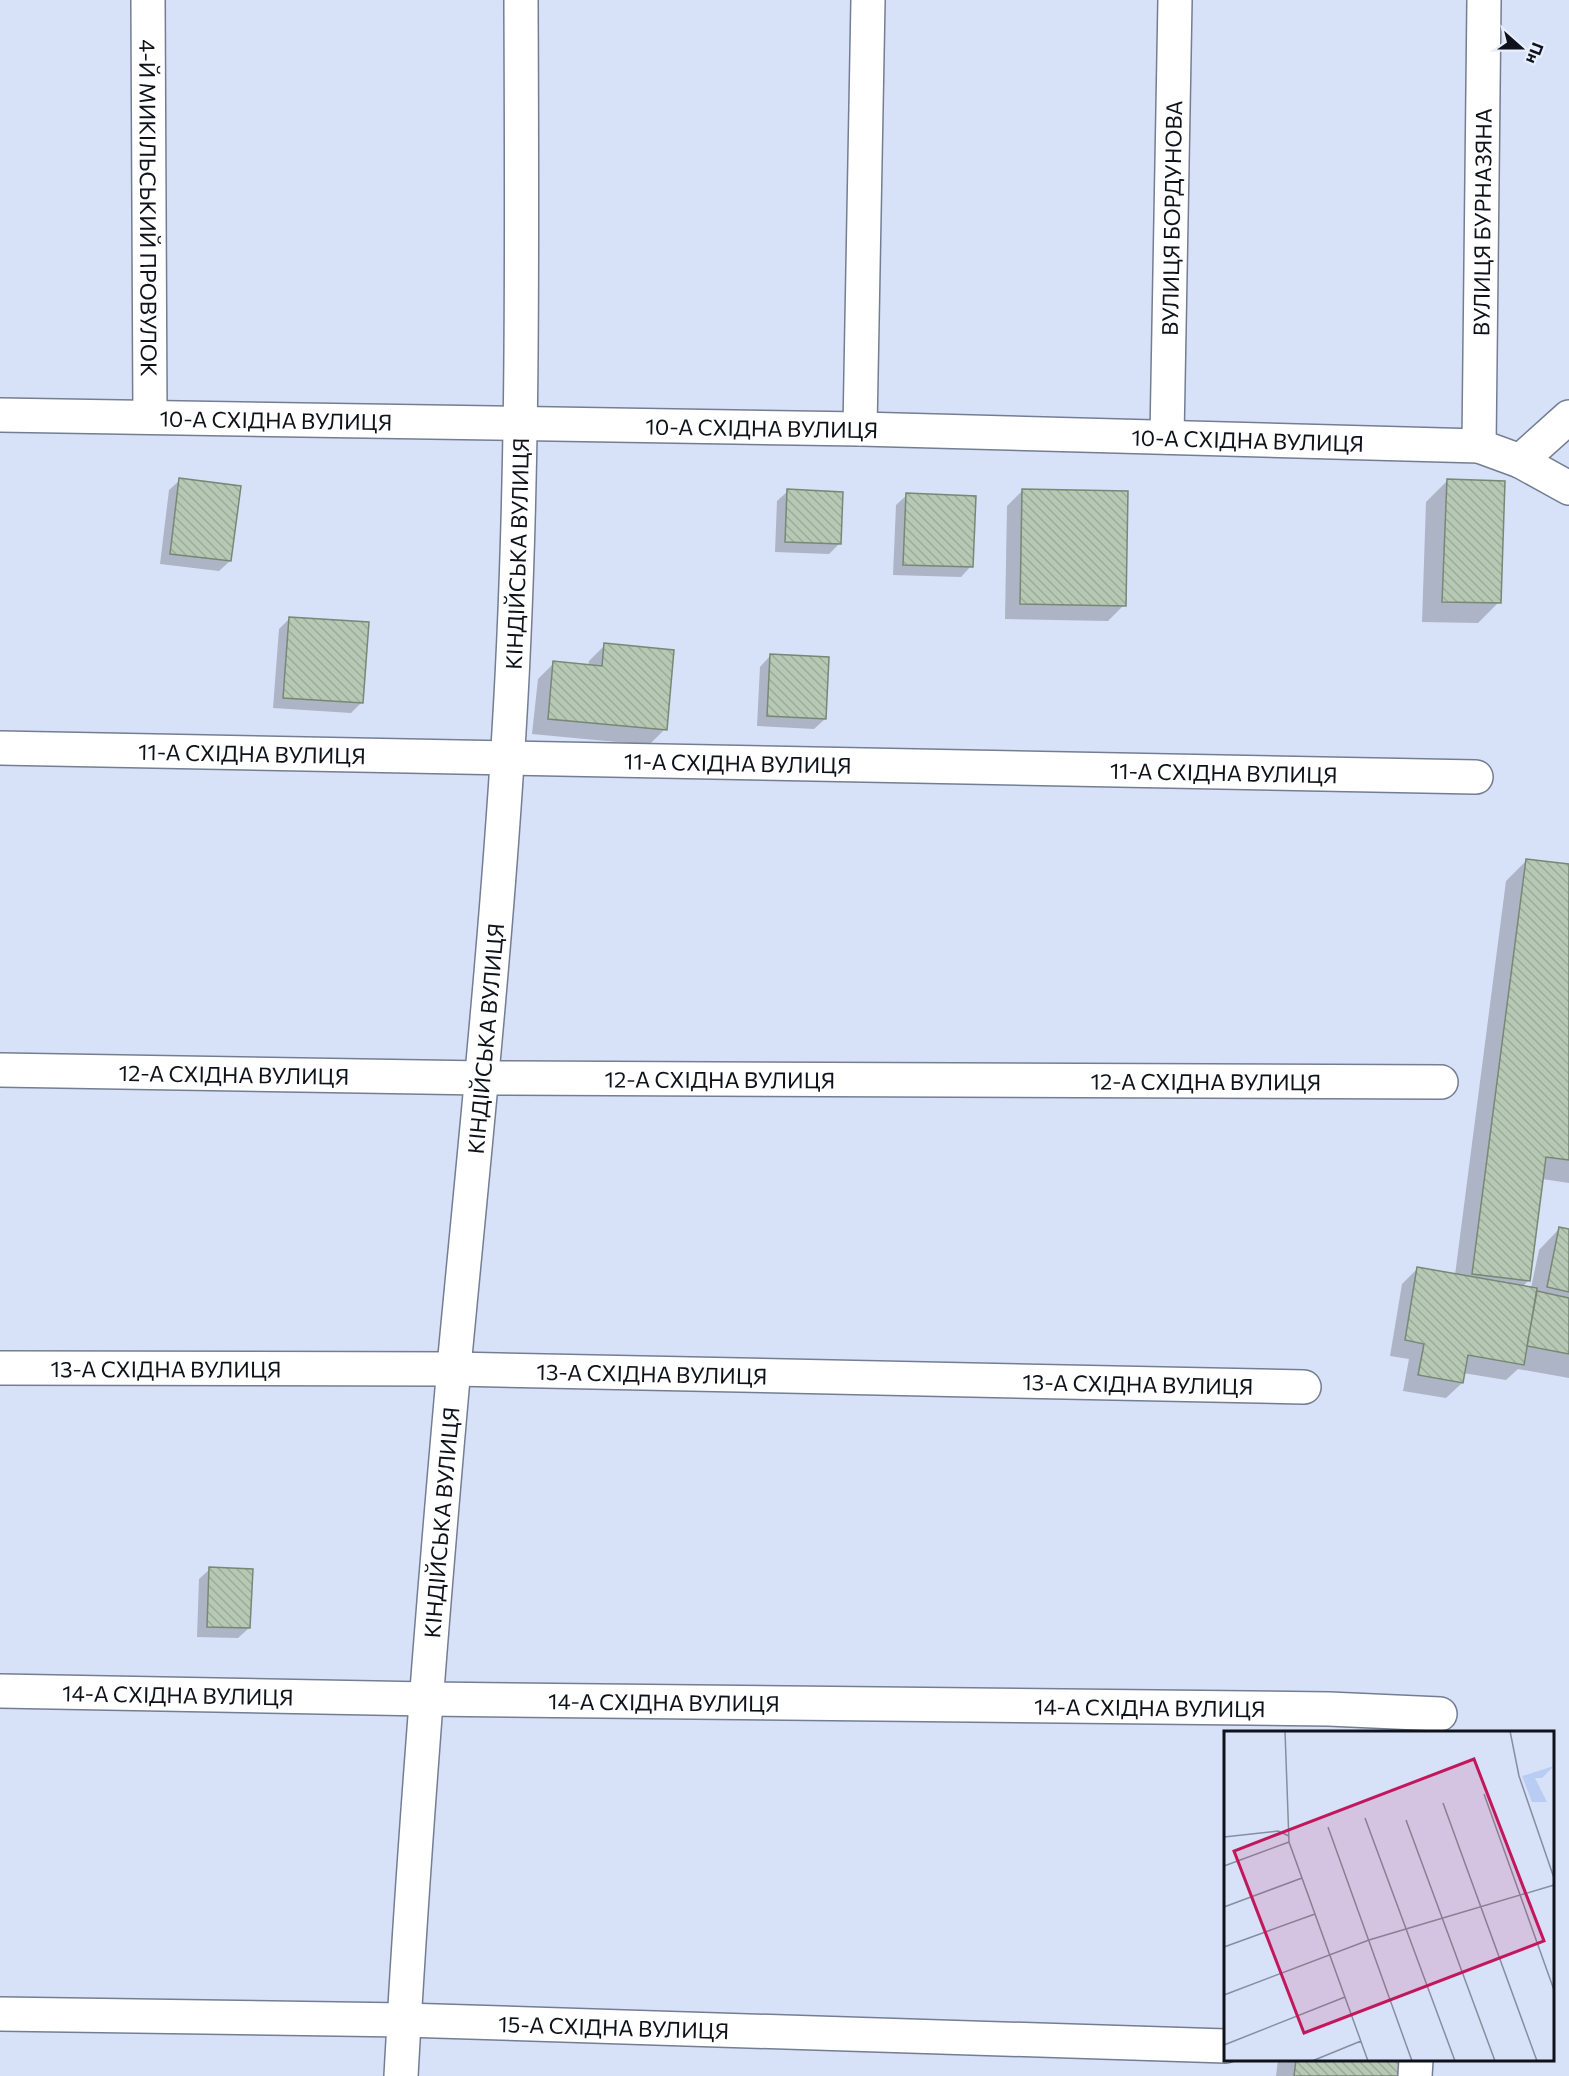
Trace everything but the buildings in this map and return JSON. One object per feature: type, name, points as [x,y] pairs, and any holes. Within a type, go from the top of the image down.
[{"type":"street","name":"4-Й МИКІЛЬСЬКИЙ ПРОВУЛОК","points":[[148,0],[150,417]]},
{"type":"street","name":"КІНДІЙСЬКА ВУЛИЦЯ","points":[[401,2076],[427,1699],[454,1369],[483,1078],[508,760],[522,424],[521,0]]},
{"type":"street","points":[[860,429],[868,0]]},
{"type":"street","name":"ВУЛИЦЯ БОРДУНОВА","points":[[1167,436],[1175,0]]},
{"type":"street","name":"ВУЛИЦЯ БУРНАЗЯНА","points":[[1479,446],[1484,0]]},
{"type":"street","name":"10-А СХІДНА ВУЛИЦЯ","points":[[0,415],[860,429],[1479,446],[1520,461],[1569,488]]},
{"type":"street","points":[[1520,461],[1569,417]]},
{"type":"street","name":"11-А СХІДНА ВУЛИЦЯ","points":[[0,748],[508,760],[1476,777]]},
{"type":"street","name":"12-А СХІДНА ВУЛИЦЯ","points":[[0,1070],[483,1078],[1441,1082]]},
{"type":"street","name":"13-А СХІДНА ВУЛИЦЯ","points":[[0,1368],[454,1369],[1304,1387]]},
{"type":"street","name":"14-А СХІДНА ВУЛИЦЯ","points":[[0,1691],[427,1699],[1329,1709],[1440,1714]]},
{"type":"street","name":"15-А СХІДНА ВУЛИЦЯ","points":[[0,2014],[404,2020],[1224,2046]]},
{"type":"street","points":[[1414,2076],[1416,2061]]}]
